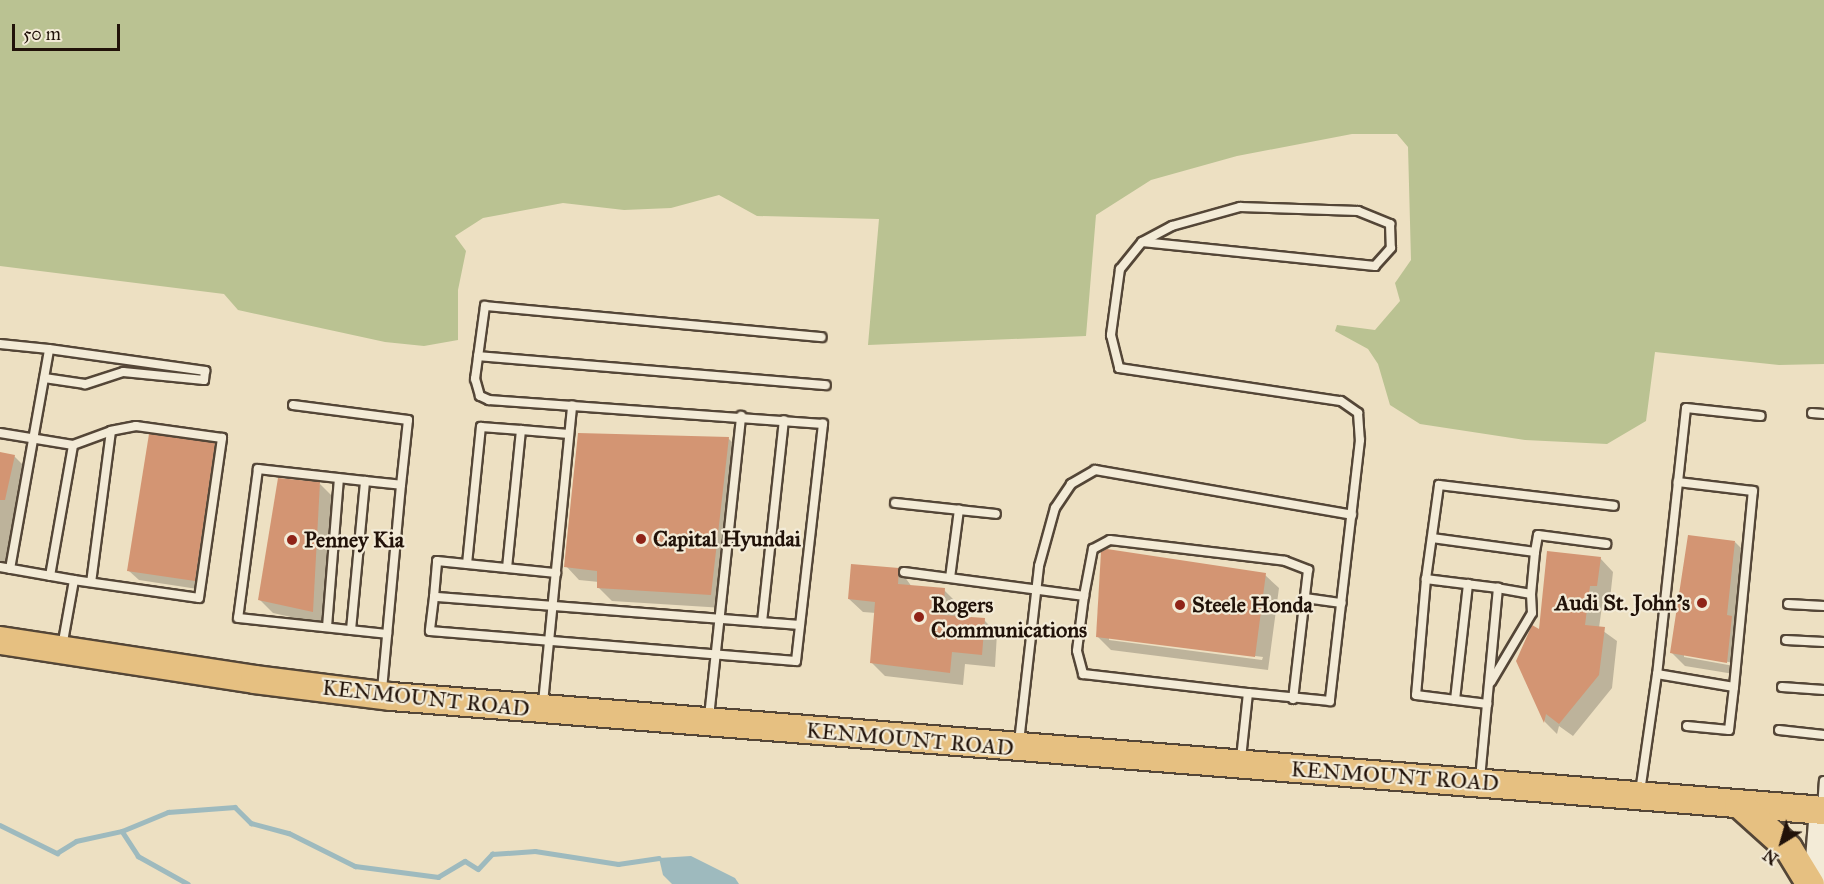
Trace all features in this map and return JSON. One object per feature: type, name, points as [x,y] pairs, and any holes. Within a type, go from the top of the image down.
[{"type":"main road","name":"KENMOUNT ROAD","points":[[0,640],[382,695],[1018,748],[1823,810]]},
{"type":"main road","points":[[1738,803],[1788,848],[1810,884]]},
{"type":"street","points":[[1816,884],[1823,810]]},
{"type":"lane","points":[[1142,242],[1375,266],[1391,248],[1390,224],[1358,211],[1240,207],[1172,226],[1142,242],[1120,269],[1111,335],[1119,368],[1341,401],[1358,413],[1360,441],[1330,701],[1293,699],[1083,674],[1077,651],[1093,549],[1110,540],[1285,561],[1308,570],[1293,699]]},
{"type":"lane","points":[[556,573],[437,561],[430,631],[796,661],[823,424],[741,416],[489,400],[480,396],[475,380],[485,306],[822,337]]},
{"type":"lane","points":[[0,344],[205,371],[204,380],[123,372],[85,384],[44,378]]},
{"type":"lane","points":[[10,569],[49,349]]},
{"type":"lane","points":[[478,356],[826,385]]},
{"type":"lane","points":[[293,405],[408,420],[382,695]]},
{"type":"lane","points":[[543,710],[572,405]]},
{"type":"lane","points":[[1639,795],[1657,674],[1686,408],[1761,416]]},
{"type":"lane","points":[[1812,413],[1824,414]]},
{"type":"lane","points":[[709,723],[741,416]]},
{"type":"lane","points":[[762,622],[784,420]]},
{"type":"lane","points":[[0,433],[74,445],[111,431],[136,426],[222,438],[199,598],[0,567]]},
{"type":"lane","points":[[467,564],[481,427],[569,434]]},
{"type":"lane","points":[[507,568],[520,430]]},
{"type":"lane","points":[[91,582],[111,431]]},
{"type":"lane","points":[[50,576],[74,445]]},
{"type":"lane","points":[[387,634],[238,618],[258,469],[401,485]]},
{"type":"lane","points":[[1018,748],[1036,590],[1055,508],[1071,484],[1095,470],[1352,514]]},
{"type":"lane","points":[[327,627],[339,478]]},
{"type":"lane","points":[[351,630],[365,481]]},
{"type":"lane","points":[[1678,482],[1753,491],[1729,730],[1687,726]]},
{"type":"lane","points":[[1488,704],[1416,694],[1426,579],[1439,485],[1614,506]]},
{"type":"lane","points":[[895,503],[996,514]]},
{"type":"lane","points":[[950,578],[959,510]]},
{"type":"lane","points":[[1489,685],[1532,613],[1531,594],[1538,535],[1606,544]]},
{"type":"lane","points":[[1432,538],[1535,552]]},
{"type":"lane","points":[[904,572],[1084,596]]},
{"type":"lane","points":[[1426,579],[1531,594]]},
{"type":"lane","points":[[62,650],[74,580]]},
{"type":"lane","points":[[1455,700],[1467,584]]},
{"type":"lane","points":[[1480,782],[1498,588]]},
{"type":"lane","points":[[434,597],[800,625]]},
{"type":"lane","points":[[1305,598],[1342,603]]},
{"type":"lane","points":[[1788,604],[1824,606]]},
{"type":"lane","points":[[1786,640],[1824,642]]},
{"type":"lane","points":[[1657,674],[1734,687]]},
{"type":"lane","points":[[1782,687],[1824,690]]},
{"type":"lane","points":[[1240,764],[1248,693]]},
{"type":"lane","points":[[1779,730],[1824,735]]},
{"type":"lane","points":[[1823,810],[1824,781]]},
{"type":"green space","points":[[0,0],[1824,0],[1824,364],[1779,365],[1655,352],[1646,421],[1607,444],[1525,440],[1420,424],[1390,405],[1378,364],[1368,349],[1335,331],[1337,325],[1375,330],[1400,301],[1395,283],[1411,260],[1408,147],[1397,134],[1352,134],[1237,156],[1151,180],[1096,215],[1086,336],[868,345],[879,219],[757,216],[719,195],[671,208],[624,210],[563,203],[483,218],[455,236],[466,251],[458,290],[458,340],[424,346],[385,342],[238,310],[224,294],[0,266]]},
{"type":"water","points":[[691,856],[735,878],[739,884],[672,884],[663,875],[659,858]]},
{"type":"building","name":"Capital Hyundai","points":[[578,433],[729,437],[711,595],[597,588],[597,571],[564,567]]},
{"type":"building","points":[[149,434],[215,443],[195,581],[127,571]]},
{"type":"building","points":[[0,452],[15,455],[5,500],[0,500]]},
{"type":"building","name":"Penney Kia","points":[[278,478],[320,482],[313,612],[258,600]]},
{"type":"building","name":"Audi St. John's","points":[[1688,535],[1735,541],[1727,615],[1732,616],[1727,663],[1670,653]]},
{"type":"building","name":"Steele Honda","points":[[1107,549],[1266,573],[1255,657],[1096,637],[1101,552]]},
{"type":"building","points":[[1547,551],[1601,557],[1597,586],[1590,586],[1585,625],[1605,627],[1599,675],[1559,724],[1546,714],[1544,723],[1516,661],[1532,625],[1539,629]]},
{"type":"building","name":"Rogers Communications","points":[[851,564],[899,568],[898,584],[945,588],[943,615],[985,618],[982,655],[952,652],[950,673],[870,663],[875,602],[848,599]]},
{"type":"waterway","points":[[0,825],[57,853],[76,841],[122,831],[168,812],[235,807],[251,823],[289,833],[355,866],[438,877],[465,861],[478,869],[492,854],[535,851],[618,864],[659,858]]},
{"type":"waterway","points":[[122,831],[138,856],[188,884]]},
{"type":"place","name":"Capital Hyundai","points":[[641,539]]},
{"type":"place","name":"Penney Kia","points":[[292,540]]},
{"type":"place","name":"Audi St. John's","points":[[1702,603]]},
{"type":"place","name":"Steele Honda","points":[[1180,605]]},
{"type":"place","name":"Rogers Communications","points":[[919,617]]}]
